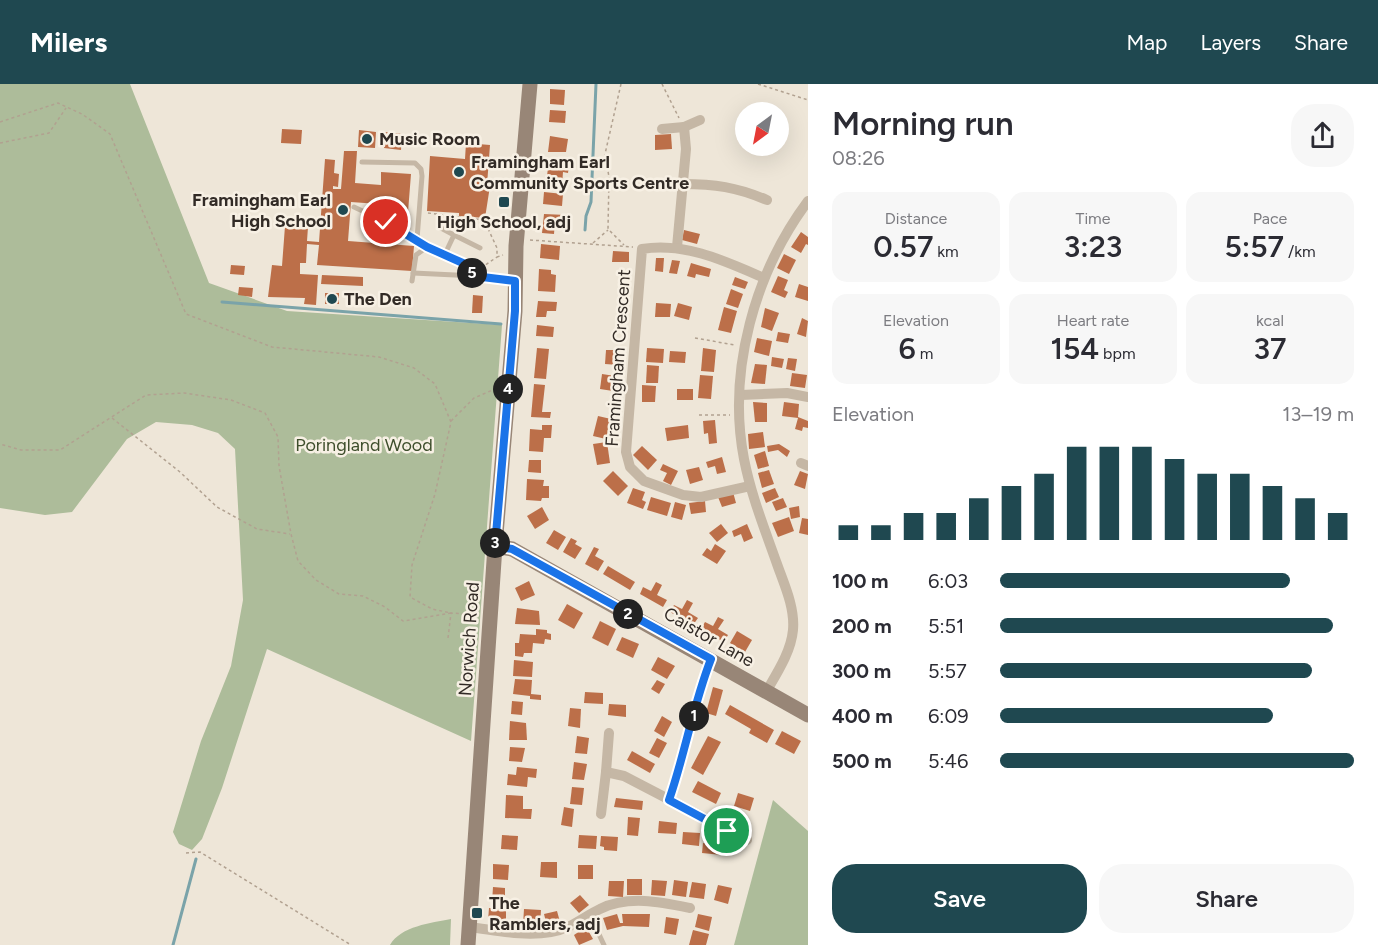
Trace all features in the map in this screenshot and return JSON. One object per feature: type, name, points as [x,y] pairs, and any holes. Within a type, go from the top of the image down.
[{"type":"main road","name":"Norwich Road","points":[[468,945],[495,546],[515,311],[517,239],[530,84]]},
{"type":"main road","name":"Caistor Lane","points":[[495,546],[512,549],[808,715]]},
{"type":"street","points":[[662,129],[684,127],[700,120]]},
{"type":"street","points":[[677,247],[686,149],[684,127]]},
{"type":"street","points":[[682,184],[716,184],[733,187],[767,200]]},
{"type":"street","points":[[766,692],[786,654],[794,630],[791,604],[750,486],[744,458],[740,414],[745,347],[764,278],[780,242],[808,201]]},
{"type":"street","name":"Framingham Crescent","points":[[750,486],[701,497],[683,495],[644,481],[630,467],[626,452],[642,249],[660,246],[677,247],[722,259],[764,278]]},
{"type":"street","points":[[741,394],[786,393],[808,397]]},
{"type":"street","points":[[669,800],[680,768],[702,682],[711,659]]},
{"type":"street","points":[[601,814],[609,733]]},
{"type":"street","points":[[606,772],[624,776],[747,840]]},
{"type":"street","points":[[727,831],[735,817]]},
{"type":"street","points":[[469,927],[513,932],[550,932],[572,927],[617,902],[627,901],[671,904],[690,908]]},
{"type":"lane","points":[[362,162],[415,163],[421,169],[417,239]]},
{"type":"lane","points":[[354,207],[417,239],[427,247],[465,264],[474,276]]},
{"type":"lane","points":[[439,227],[480,248]]},
{"type":"lane","points":[[445,254],[454,235]]},
{"type":"lane","points":[[412,281],[416,255],[427,247]]},
{"type":"lane","points":[[413,273],[515,281]]},
{"type":"lane","points":[[590,915],[604,945]]},
{"type":"path","points":[[592,244],[608,229],[609,177],[605,154],[621,84]]},
{"type":"path","points":[[662,84],[684,127]]},
{"type":"path","points":[[758,84],[808,100]]},
{"type":"path","points":[[0,122],[58,103],[82,114],[110,134],[186,315],[272,346],[380,357],[414,369],[435,384],[451,422]]},
{"type":"path","points":[[0,143],[49,133],[66,107]]},
{"type":"path","points":[[419,213],[484,220],[497,248],[497,257]]},
{"type":"path","points":[[608,229],[624,245]]},
{"type":"path","points":[[517,239],[624,245],[642,249]]},
{"type":"path","points":[[479,269],[497,257],[507,254]]},
{"type":"path","points":[[695,338],[745,347]]},
{"type":"path","points":[[491,616],[432,609],[410,597],[412,565],[435,494],[451,422],[474,398],[494,389],[508,389]]},
{"type":"path","points":[[0,444],[21,450],[60,450],[146,394],[184,393],[231,400],[264,413],[278,437],[279,466],[298,561],[316,580],[339,594],[363,597],[385,607],[403,621],[451,613]]},
{"type":"path","points":[[699,415],[740,414]]},
{"type":"path","points":[[112,418],[180,472],[218,507],[257,529],[291,534]]},
{"type":"path","points":[[448,638],[451,613]]},
{"type":"path","points":[[186,853],[200,852],[351,945]]},
{"type":"green space","name":"Poringland Wood","points":[[0,84],[130,84],[209,283],[287,311],[502,325],[471,741],[267,649],[222,788],[202,839],[192,850],[179,844],[173,832],[201,741],[231,666],[243,600],[235,449],[218,433],[192,425],[156,422],[127,439],[72,512],[45,515],[0,508]]},
{"type":"green space","points":[[773,800],[808,831],[808,945],[734,945]]},
{"type":"green space","points":[[451,919],[450,945],[390,945],[401,933],[409,929]]},
{"type":"building","points":[[550,89],[565,90],[564,105],[550,104]]},
{"type":"building","points":[[550,110],[566,111],[565,123],[549,122]]},
{"type":"building","points":[[282,129],[302,130],[301,144],[281,143]]},
{"type":"building","name":"Music Room","points":[[359,130],[376,132],[375,148],[358,147]]},
{"type":"building","points":[[385,132],[402,134],[401,150],[384,148]]},
{"type":"building","points":[[671,134],[672,149],[655,150],[655,135]]},
{"type":"building","points":[[550,136],[568,139],[566,152],[548,152]]},
{"type":"building","name":"Framingham Earl Community Sports Centre","points":[[466,143],[490,145],[487,185],[490,186],[485,218],[459,216],[459,213],[427,211],[430,156],[465,159]]},
{"type":"building","points":[[344,151],[357,151],[355,183],[381,185],[381,172],[411,174],[408,212],[392,211],[392,205],[351,202],[348,241],[414,246],[412,271],[317,265],[319,245],[307,244],[306,263],[300,263],[300,274],[318,275],[316,305],[304,304],[305,298],[268,297],[272,265],[282,266],[285,226],[308,227],[307,241],[319,242],[325,159],[335,160],[334,173],[339,174],[338,187],[333,186],[333,189],[341,189]]},
{"type":"building","points":[[549,160],[564,161],[564,165],[569,165],[568,173],[563,172],[562,186],[546,184]]},
{"type":"building","points":[[544,192],[563,194],[562,206],[543,204]]},
{"type":"building","points":[[544,214],[566,215],[565,222],[555,221],[554,234],[542,233]]},
{"type":"building","points":[[684,230],[700,234],[697,244],[682,240]]},
{"type":"building","points":[[801,232],[808,237],[808,245],[806,244],[801,253],[791,247]]},
{"type":"building","points":[[541,244],[560,246],[559,260],[540,258]]},
{"type":"building","points":[[613,251],[629,252],[629,262],[612,262]]},
{"type":"building","points":[[784,254],[796,260],[789,274],[777,268]]},
{"type":"building","points":[[656,258],[664,258],[663,272],[655,271]]},
{"type":"building","points":[[672,260],[680,261],[677,274],[669,273]]},
{"type":"building","points":[[691,263],[711,269],[709,277],[696,274],[695,278],[687,276]]},
{"type":"building","points":[[231,265],[245,266],[244,275],[230,274]]},
{"type":"building","points":[[539,269],[551,270],[551,274],[556,275],[555,292],[538,291]]},
{"type":"building","points":[[322,275],[363,277],[363,286],[321,284]]},
{"type":"building","points":[[778,276],[788,280],[784,290],[788,292],[785,298],[771,292]]},
{"type":"building","points":[[735,277],[748,282],[745,289],[732,285]]},
{"type":"building","points":[[799,284],[808,287],[808,301],[795,297]]},
{"type":"building","points":[[239,287],[253,288],[252,297],[238,295]]},
{"type":"building","points":[[731,289],[743,294],[738,308],[726,304]]},
{"type":"building","name":"The Den","points":[[325,293],[339,293],[339,304],[325,304]]},
{"type":"building","points":[[473,295],[483,296],[482,313],[472,313]]},
{"type":"building","points":[[538,301],[557,302],[556,311],[547,311],[546,317],[536,317]]},
{"type":"building","points":[[656,303],[671,304],[670,317],[655,317]]},
{"type":"building","points":[[678,303],[692,307],[689,320],[674,316]]},
{"type":"building","points":[[724,307],[737,311],[731,333],[718,330]]},
{"type":"building","points":[[765,308],[779,313],[772,331],[761,327]]},
{"type":"building","points":[[802,318],[808,321],[806,337],[797,334]]},
{"type":"building","points":[[537,325],[554,327],[553,337],[536,336]]},
{"type":"building","points":[[778,332],[790,334],[788,343],[776,341]]},
{"type":"building","points":[[757,338],[772,341],[769,356],[754,352]]},
{"type":"building","points":[[537,348],[549,349],[546,379],[534,378]]},
{"type":"building","points":[[647,348],[664,349],[663,363],[646,362]]},
{"type":"building","points":[[703,348],[716,350],[714,372],[701,371]]},
{"type":"building","points":[[606,350],[619,350],[619,365],[605,364]]},
{"type":"building","points":[[670,351],[686,352],[685,363],[669,362]]},
{"type":"building","points":[[772,357],[784,359],[782,368],[771,366]]},
{"type":"building","points":[[788,358],[797,359],[795,371],[786,369]]},
{"type":"building","points":[[755,364],[767,365],[765,384],[751,383]]},
{"type":"building","points":[[647,365],[659,366],[658,383],[646,383]]},
{"type":"building","points":[[792,373],[807,375],[805,388],[790,386]]},
{"type":"building","points":[[602,374],[615,376],[613,391],[600,389]]},
{"type":"building","points":[[700,375],[713,376],[711,399],[698,398]]},
{"type":"building","points":[[534,384],[545,385],[542,412],[551,412],[550,418],[531,417]]},
{"type":"building","points":[[642,385],[656,386],[655,402],[642,402]]},
{"type":"building","points":[[677,389],[693,389],[693,400],[677,400]]},
{"type":"building","points":[[753,402],[767,403],[767,422],[755,422]]},
{"type":"building","points":[[784,402],[799,404],[798,417],[808,421],[808,428],[803,427],[802,431],[795,429],[798,418],[782,416]]},
{"type":"building","points":[[598,416],[611,419],[606,439],[593,436]]},
{"type":"building","points":[[715,420],[717,443],[709,444],[708,433],[704,434],[703,421]]},
{"type":"building","points":[[542,425],[552,425],[551,438],[544,438],[543,452],[529,451],[530,429],[542,430]]},
{"type":"building","points":[[688,425],[689,438],[667,441],[665,428]]},
{"type":"building","points":[[763,432],[765,447],[749,449],[748,434]]},
{"type":"building","points":[[607,442],[610,463],[597,465],[593,444]]},
{"type":"building","points":[[779,444],[790,451],[787,457],[778,450],[768,452],[767,446]]},
{"type":"building","points":[[642,446],[657,460],[648,470],[633,455]]},
{"type":"building","points":[[765,451],[769,466],[758,469],[754,455]]},
{"type":"building","points":[[722,457],[726,472],[717,474],[715,466],[708,468],[706,462]]},
{"type":"building","points":[[529,460],[541,460],[541,473],[528,472]]},
{"type":"building","points":[[663,464],[678,471],[671,485],[663,481],[667,473],[660,470]]},
{"type":"building","points":[[699,467],[703,480],[690,484],[686,470]]},
{"type":"building","points":[[769,470],[774,484],[762,488],[758,473]]},
{"type":"building","points":[[613,471],[628,486],[618,496],[603,481]]},
{"type":"building","points":[[800,471],[808,474],[805,489],[794,485]]},
{"type":"building","points":[[527,479],[544,480],[543,486],[549,486],[549,498],[542,498],[541,501],[526,500]]},
{"type":"building","points":[[633,488],[645,492],[642,500],[646,502],[643,509],[627,503]]},
{"type":"building","points":[[775,488],[779,497],[766,503],[762,493]]},
{"type":"building","points":[[733,492],[736,503],[722,507],[718,497]]},
{"type":"building","points":[[651,497],[671,503],[667,516],[647,510]]},
{"type":"building","points":[[783,498],[787,507],[776,511],[772,502]]},
{"type":"building","points":[[705,501],[706,512],[691,514],[689,503]]},
{"type":"building","points":[[675,502],[686,505],[682,520],[671,517]]},
{"type":"building","points":[[799,506],[800,517],[791,519],[789,508]]},
{"type":"building","points":[[542,507],[549,520],[535,529],[527,516]]},
{"type":"building","points":[[789,517],[794,531],[778,537],[772,523]]},
{"type":"building","points":[[802,518],[808,519],[808,535],[799,533]]},
{"type":"building","points":[[721,524],[728,533],[717,542],[709,533]]},
{"type":"building","points":[[747,524],[753,538],[744,542],[741,534],[734,537],[732,531]]},
{"type":"building","points":[[554,530],[566,537],[558,550],[546,543]]},
{"type":"building","points":[[571,538],[577,541],[575,544],[582,548],[575,559],[563,552]]},
{"type":"building","points":[[715,544],[726,551],[717,564],[702,555],[707,548],[711,551]]},
{"type":"building","points":[[594,547],[599,549],[595,556],[604,561],[598,571],[585,564]]},
{"type":"building","points":[[608,566],[635,582],[630,590],[603,574]]},
{"type":"building","points":[[529,581],[535,595],[521,601],[515,588]]},
{"type":"building","points":[[656,582],[662,585],[657,595],[667,600],[663,607],[640,594],[643,587],[651,591]]},
{"type":"building","points":[[687,600],[693,603],[688,612],[698,618],[693,625],[670,612],[674,605],[682,609]]},
{"type":"building","points":[[567,604],[583,613],[574,629],[558,620]]},
{"type":"building","points":[[517,608],[539,611],[540,625],[515,624]]},
{"type":"building","points":[[718,617],[724,620],[718,629],[728,635],[724,642],[701,629],[705,622],[713,626]]},
{"type":"building","points":[[600,621],[616,629],[608,646],[592,638]]},
{"type":"building","points":[[536,629],[547,630],[547,633],[551,634],[551,640],[545,639],[544,644],[533,643],[532,653],[524,653],[523,657],[515,656],[515,643],[519,643],[520,634],[536,635]]},
{"type":"building","points":[[737,631],[752,640],[745,652],[730,643]]},
{"type":"building","points":[[622,637],[639,644],[633,658],[616,650]]},
{"type":"building","points":[[658,657],[675,666],[667,679],[651,670]]},
{"type":"building","points":[[514,660],[533,662],[532,677],[513,676]]},
{"type":"building","points":[[515,679],[532,680],[531,694],[541,695],[541,700],[513,694]]},
{"type":"building","points":[[657,680],[665,684],[659,694],[651,689]]},
{"type":"building","points":[[713,687],[723,690],[716,716],[706,713]]},
{"type":"building","points":[[585,692],[603,693],[603,704],[584,703]]},
{"type":"building","points":[[512,701],[523,702],[522,715],[511,714]]},
{"type":"building","points":[[609,704],[626,705],[626,717],[608,715]]},
{"type":"building","points":[[730,705],[774,730],[767,743],[749,733],[751,729],[725,714]]},
{"type":"building","points":[[570,708],[581,709],[580,728],[568,726]]},
{"type":"building","points":[[662,716],[672,722],[664,737],[654,731]]},
{"type":"building","points":[[510,721],[526,723],[527,740],[509,740]]},
{"type":"building","points":[[782,731],[801,741],[794,754],[775,744]]},
{"type":"building","points":[[577,736],[589,738],[587,754],[575,753]]},
{"type":"building","points":[[708,736],[721,742],[703,775],[691,768]]},
{"type":"building","points":[[657,738],[667,743],[659,758],[649,753]]},
{"type":"building","points":[[510,747],[525,748],[522,762],[509,761]]},
{"type":"building","points":[[632,751],[655,764],[650,773],[627,760]]},
{"type":"building","points":[[574,762],[587,764],[584,780],[572,779]]},
{"type":"building","points":[[517,767],[537,769],[536,778],[528,777],[527,787],[507,785],[508,774],[516,775]]},
{"type":"building","points":[[698,781],[721,793],[716,804],[692,792]]},
{"type":"building","points":[[572,787],[584,788],[582,805],[570,804]]},
{"type":"building","points":[[738,793],[754,798],[750,811],[734,806]]},
{"type":"building","points":[[506,795],[523,796],[523,809],[532,809],[531,819],[505,818]]},
{"type":"building","points":[[616,798],[643,801],[642,810],[614,807]]},
{"type":"building","points":[[564,807],[574,809],[572,827],[561,825]]},
{"type":"building","points":[[628,817],[640,818],[638,836],[627,835]]},
{"type":"building","points":[[659,821],[677,823],[676,834],[658,833]]},
{"type":"building","points":[[683,832],[700,833],[699,846],[682,844]]},
{"type":"building","points":[[502,835],[518,836],[517,850],[501,849]]},
{"type":"building","points":[[579,835],[597,836],[596,849],[578,848]]},
{"type":"building","points":[[601,836],[618,837],[617,851],[604,850],[604,847],[600,846]]},
{"type":"building","points":[[703,843],[723,845],[722,855],[702,853]]},
{"type":"building","points":[[541,862],[557,862],[557,878],[540,877]]},
{"type":"building","points":[[493,864],[509,865],[508,880],[493,879]]},
{"type":"building","points":[[578,865],[593,865],[593,879],[578,879]]},
{"type":"building","points":[[627,879],[642,879],[642,895],[627,895]]},
{"type":"building","points":[[652,880],[667,881],[665,896],[651,895]]},
{"type":"building","points":[[674,880],[688,882],[686,897],[672,895]]},
{"type":"building","points":[[609,881],[624,881],[623,897],[608,896]]},
{"type":"building","points":[[692,882],[706,884],[704,899],[689,897]]},
{"type":"building","points":[[718,885],[732,888],[728,904],[714,900]]},
{"type":"building","points":[[493,887],[505,888],[505,902],[492,902]]},
{"type":"building","points":[[580,895],[589,905],[579,913],[570,903]]},
{"type":"building","points":[[489,908],[506,908],[506,921],[488,921]]},
{"type":"building","points":[[524,909],[541,910],[540,926],[523,925]]},
{"type":"building","points":[[557,911],[560,922],[547,926],[544,914]]},
{"type":"building","points":[[617,914],[620,923],[623,923],[622,914],[650,914],[649,927],[623,926],[607,930],[603,918]]},
{"type":"building","points":[[698,914],[712,917],[709,931],[695,927]]},
{"type":"building","points":[[666,917],[679,919],[676,935],[664,933]]},
{"type":"building","points":[[586,927],[593,939],[579,945],[574,935]]},
{"type":"building","points":[[693,930],[709,934],[706,945],[689,945]]},
{"type":"waterway","points":[[585,230],[586,216],[591,202],[596,84]]},
{"type":"waterway","points":[[222,302],[501,324]]},
{"type":"waterway","points":[[173,945],[196,859]]},
{"type":"place","name":"Music Room","points":[[367,139]]},
{"type":"place","name":"Framingham Earl Community Sports Centre","points":[[459,172]]},
{"type":"place","name":"High School, adj","points":[[504,202]]},
{"type":"place","name":"Framingham Earl High School","points":[[343,210]]},
{"type":"place","name":"The Den","points":[[332,299]]},
{"type":"place","name":"The Ramblers, adj","points":[[477,913]]},
{"type":"route","points":[[386,222],[427,247],[465,264],[474,276],[515,281],[515,311],[495,546],[512,549],[711,659],[702,682],[680,768],[669,800],[727,831]]}]
